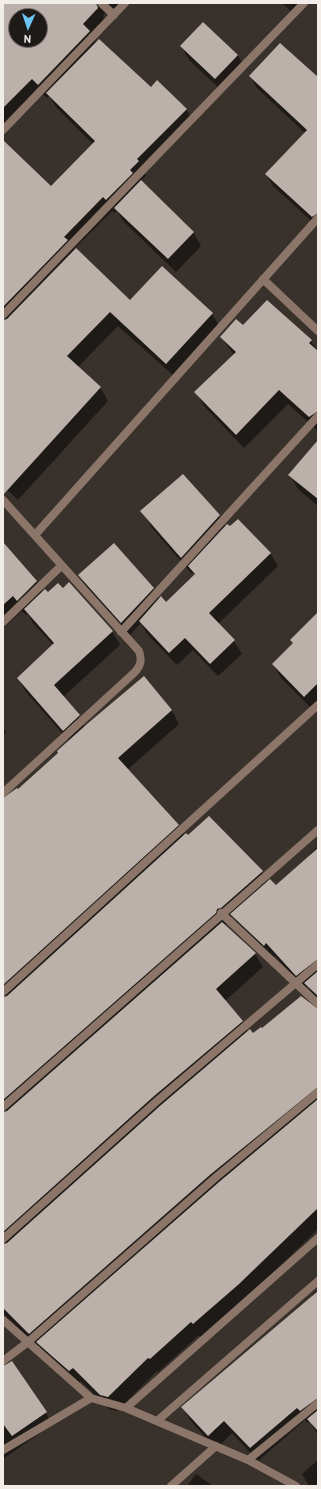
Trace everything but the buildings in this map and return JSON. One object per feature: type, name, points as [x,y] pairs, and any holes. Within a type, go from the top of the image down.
[{"type":"street","points":[[101,3],[114,15]]},
{"type":"street","points":[[3,130],[125,3]]},
{"type":"street","points":[[3,315],[304,3]]},
{"type":"street","points":[[35,535],[318,218]]},
{"type":"street","points":[[263,279],[318,331]]},
{"type":"street","points":[[121,632],[318,416]]},
{"type":"street","points":[[3,500],[139,651],[141,658],[140,666],[136,672],[3,793]]},
{"type":"street","points":[[3,622],[61,566]]},
{"type":"street","points":[[3,992],[318,705]]},
{"type":"street","points":[[3,1108],[221,913],[318,830]]},
{"type":"street","points":[[221,913],[318,1004]]},
{"type":"street","points":[[3,1239],[157,1101],[318,964]]},
{"type":"street","points":[[3,1361],[28,1342],[215,1178],[318,1092]]},
{"type":"street","points":[[126,1408],[318,1238]]},
{"type":"street","points":[[157,1421],[318,1281]]},
{"type":"street","points":[[3,1320],[91,1398],[126,1408],[216,1446],[248,1460],[293,1485]]},
{"type":"street","points":[[3,1450],[91,1398]]},
{"type":"street","points":[[248,1460],[318,1403]]},
{"type":"street","points":[[171,1486],[216,1446]]}]
